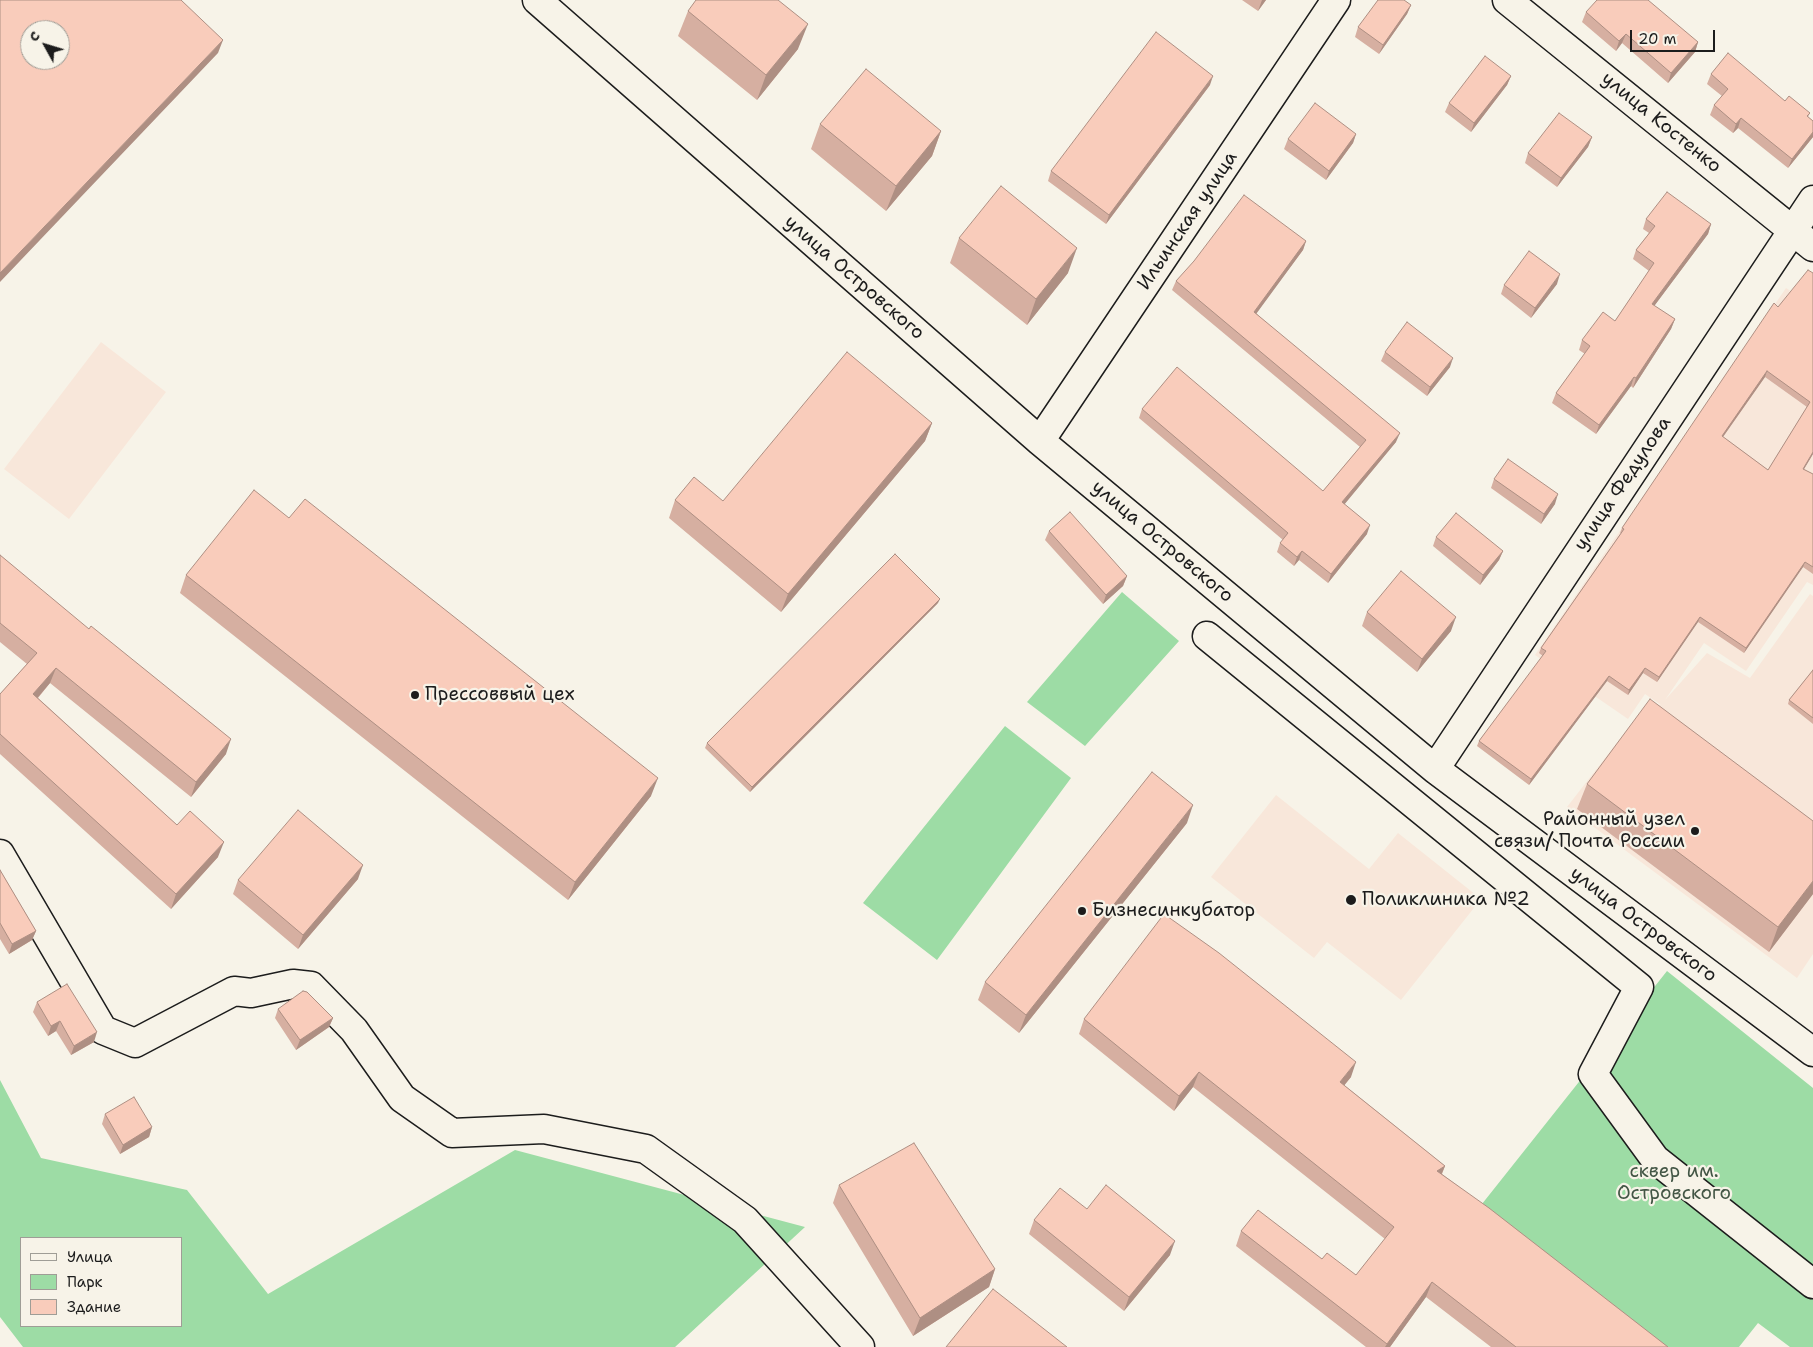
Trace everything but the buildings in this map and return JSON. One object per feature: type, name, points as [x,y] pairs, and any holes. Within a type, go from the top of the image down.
[{"type":"street","name":"улица Островского","points":[[537,0],[1040,441],[1435,769],[1809,1040]]},
{"type":"street","name":"Ильинская улица","points":[[1040,441],[1336,0]]},
{"type":"street","name":"улица Костенко","points":[[1507,0],[1813,247]]},
{"type":"street","name":"улица Федулова","points":[[1435,769],[1813,200]]},
{"type":"street","points":[[1207,636],[1639,987],[1593,1074],[1655,1159],[1813,1284]]},
{"type":"street","points":[[0,854],[103,1030],[135,1042],[234,991],[251,993],[293,984],[311,986],[354,1030],[402,1098],[452,1133],[544,1129],[646,1149],[745,1220],[860,1347]]},
{"type":"shaded area","points":[[1786,288],[1813,306],[1813,585],[1807,582],[1746,671],[1704,643],[1665,700],[1707,653],[1750,678],[1810,594],[1813,596],[1813,954],[1797,978],[1567,807],[1647,704],[1661,705],[1645,694],[1628,719],[1535,655]]},
{"type":"shaded area","points":[[101,342],[166,392],[69,519],[4,469]]},
{"type":"shaded area","points":[[1276,795],[1369,869],[1398,833],[1481,899],[1401,1000],[1327,942],[1314,958],[1211,877]]},
{"type":"green space","points":[[1122,592],[1179,641],[1085,746],[1027,702]]},
{"type":"green space","points":[[1005,726],[1071,778],[937,960],[863,903]]},
{"type":"green space","name":"сквер им. Островского","points":[[1667,971],[1813,1088],[1813,1347],[1790,1347],[1758,1323],[1739,1347],[1661,1347],[1478,1209]]},
{"type":"green space","points":[[0,1080],[41,1158],[187,1190],[268,1294],[515,1150],[805,1227],[675,1347],[23,1347],[0,1317]]},
{"type":"place","name":"Прессоввый цех","points":[[415,695]]},
{"type":"place","name":"Районный узел связи/ Почта России","points":[[1695,831]]},
{"type":"place","name":"Поликлиника №2","points":[[1351,900]]},
{"type":"place","name":"Бизнесинкубатор","points":[[1082,911]]}]
